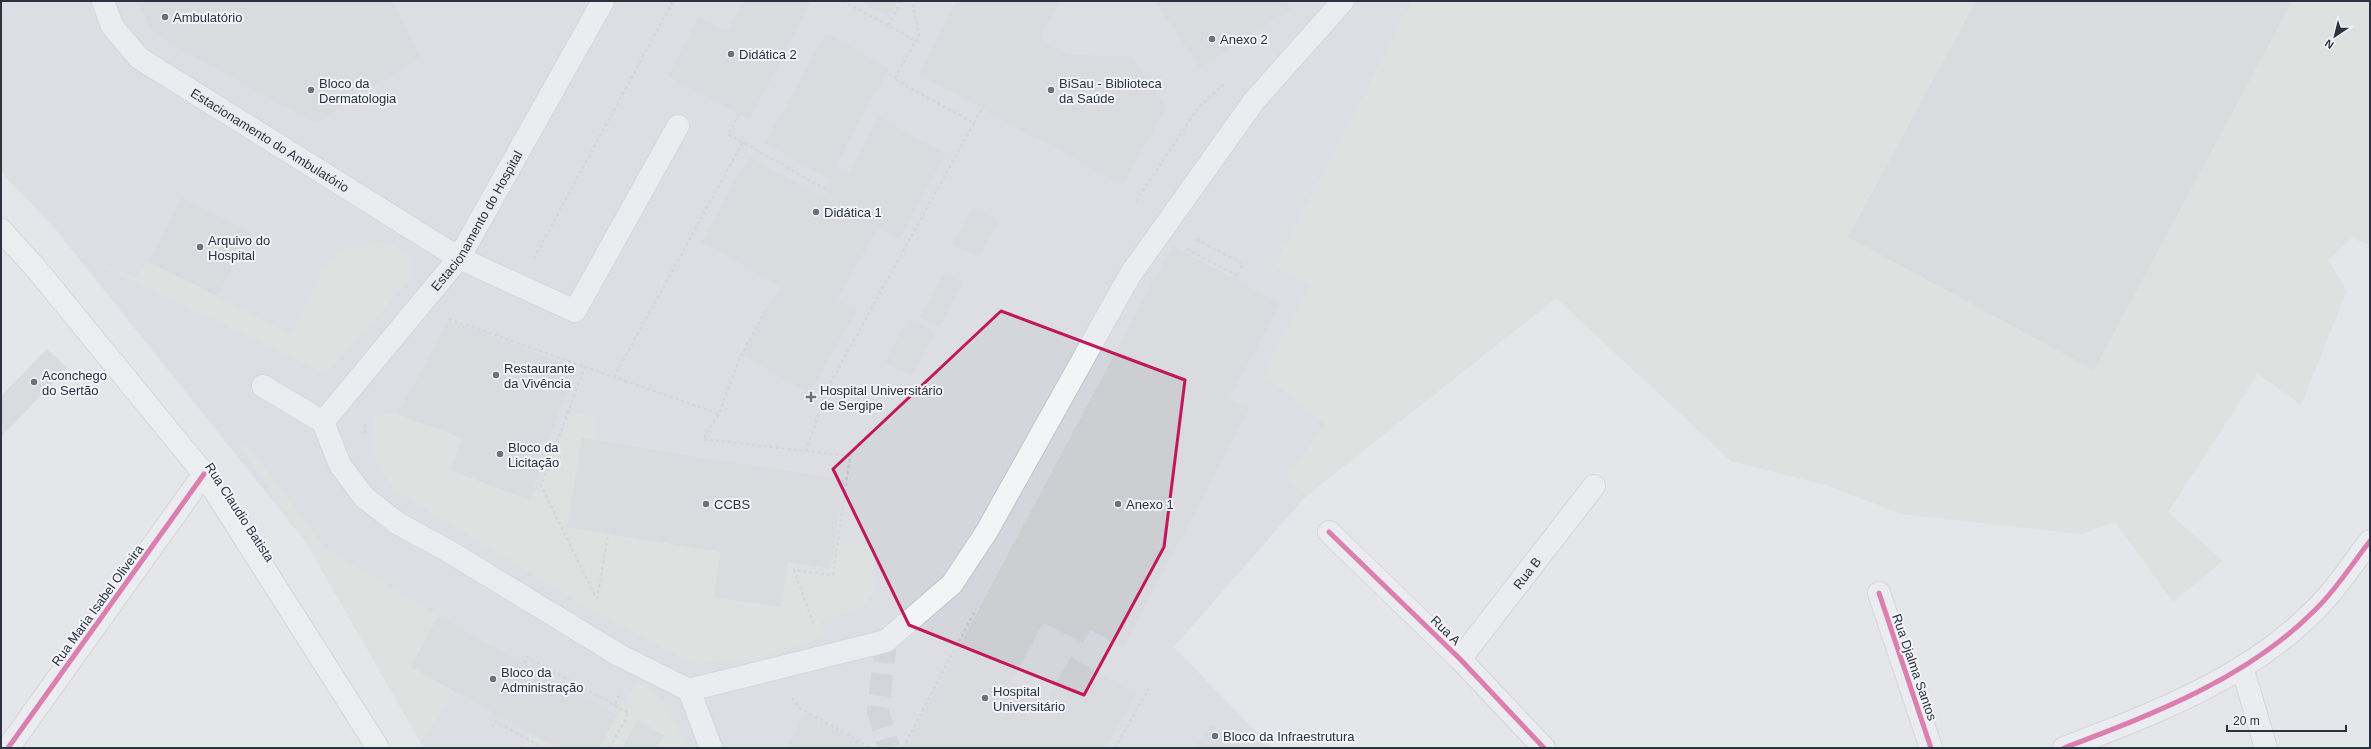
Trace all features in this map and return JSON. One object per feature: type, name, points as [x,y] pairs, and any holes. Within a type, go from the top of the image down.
[{"type":"main road","name":"Rua Claudio Batista","points":[[1,230],[34,266],[204,474],[378,748]]},
{"type":"street","name":"Estacionamento do Ambulatório","points":[[103,1],[112,26],[139,58],[459,258],[575,311],[678,126]]},
{"type":"street","name":"Estacionamento do Hospital","points":[[323,422],[459,258],[602,1]]},
{"type":"street","points":[[263,386],[323,422],[340,465],[364,497],[397,523],[446,549],[636,664],[689,690],[886,641],[952,584],[987,531],[1130,275],[1254,101],[1343,1]]},
{"type":"street","name":"Rua Maria Isabel Oliveira","points":[[8,748],[204,474]]},
{"type":"street","name":"Rua B","points":[[1460,659],[1594,486]]},
{"type":"street","name":"Rua A","points":[[1329,532],[1460,659],[1544,748]]},
{"type":"street","points":[[2064,748],[2150,715],[2242,667],[2269,650],[2316,610],[2370,541]]},
{"type":"street","name":"Rua Djalma Santos","points":[[1879,593],[1931,748]]},
{"type":"street","points":[[2242,667],[2266,748]]},
{"type":"street","points":[[689,690],[711,748]]},
{"type":"path","points":[[533,260],[673,1]]},
{"type":"path","points":[[843,1],[916,41]]},
{"type":"path","points":[[888,25],[901,1]]},
{"type":"path","points":[[912,1],[919,36],[894,79],[974,123]]},
{"type":"path","points":[[806,451],[827,389],[982,109]]},
{"type":"path","points":[[739,114],[728,134],[827,190]]},
{"type":"path","points":[[614,377],[743,142]]},
{"type":"path","points":[[1184,248],[1238,276],[1243,264],[1190,236]]},
{"type":"path","points":[[765,311],[741,355],[718,414],[703,440],[850,456],[833,575],[794,570],[826,656]]},
{"type":"path","points":[[443,325],[448,319],[718,414]]},
{"type":"path","points":[[585,366],[541,486],[597,599]]},
{"type":"path","points":[[364,422],[365,440]]},
{"type":"path","points":[[577,629],[597,599],[608,534]]},
{"type":"path","points":[[524,663],[527,657],[629,713],[609,748]]},
{"type":"path","points":[[614,705],[636,664]]},
{"type":"path","points":[[1115,748],[1149,688]]},
{"type":"path","points":[[790,692],[800,708],[871,748]]},
{"type":"path","points":[[492,727],[495,721],[543,748]]},
{"type":"highlighted area","points":[[1001,311],[1185,380],[1164,547],[1084,695],[909,625],[833,469]]},
{"type":"shaded area","name":"Hospital Universitário de Sergipe","points":[[1,1],[1694,1],[1556,298],[1306,496],[1174,647],[1272,748],[424,748],[305,541],[56,230],[1,172]]},
{"type":"shaded area","points":[[1410,1],[2370,1],[2370,246],[2352,238],[2328,260],[2347,291],[2301,405],[2258,374],[2168,512],[2223,561],[2173,602],[2115,522],[2081,534],[1901,514],[1829,486],[1731,461],[1556,298],[1306,496],[1286,478],[1325,424],[1265,376],[1310,284],[1274,266],[1408,10]]},
{"type":"shaded area","points":[[384,241],[401,250],[409,259],[412,277],[326,374],[75,253],[135,277],[149,262],[291,334],[323,270],[344,249]]},
{"type":"shaded area","points":[[374,413],[398,414],[462,438],[451,471],[530,500],[541,486],[568,413],[597,417],[594,440],[582,438],[568,527],[721,552],[714,597],[780,607],[788,562],[830,569],[835,540],[872,546],[875,590],[863,608],[821,621],[826,636],[767,657],[693,664],[590,609],[395,491],[381,471],[374,455],[372,437]]},
{"type":"shaded area","points":[[236,441],[252,450],[326,549],[438,616],[411,667],[454,691],[425,738],[420,741],[305,541]]},
{"type":"shaded area","points":[[637,680],[662,699],[688,748],[599,748]]},
{"type":"shaded area","points":[[530,733],[557,748],[522,748]]},
{"type":"building","name":"Bloco da Dermatologia","points":[[138,1],[393,1],[421,57],[315,123],[154,34]]},
{"type":"building","name":"Didática 2","points":[[742,1],[811,1],[750,119],[668,76],[698,17],[727,31]]},
{"type":"building","points":[[860,1],[898,1],[889,17]]},
{"type":"building","name":"BiSau - Biblioteca da Saúde","points":[[957,1],[1061,1],[1039,38],[1069,55],[1131,56],[1166,107],[1123,185],[918,74]]},
{"type":"building","name":"Anexo 2","points":[[1155,1],[1285,1],[1291,9],[1200,68]]},
{"type":"building","points":[[1976,1],[2292,1],[2094,370],[1848,237]]},
{"type":"building","name":"Didática 1","points":[[826,33],[889,68],[835,166],[848,173],[879,117],[946,154],[899,239],[878,227],[838,299],[857,310],[810,393],[741,355],[780,286],[701,242],[749,156],[823,198],[832,181],[765,143]]},
{"type":"building","name":"Arquivo do Hospital","points":[[181,197],[250,232],[218,296],[149,262]]},
{"type":"building","points":[[972,207],[999,221],[979,258],[952,244]]},
{"type":"building","name":"Anexo 1","points":[[1172,246],[1280,303],[1230,398],[1250,408],[1123,648],[1090,630],[1083,643],[1043,623],[1011,683],[1045,702],[1071,657],[1136,694],[1106,748],[905,748]]},
{"type":"building","points":[[943,273],[962,282],[940,327],[920,317]]},
{"type":"building","points":[[907,318],[935,333],[912,376],[885,362]]},
{"type":"building","points":[[448,320],[576,368],[551,434],[530,500],[450,470],[462,438],[398,414]]},
{"type":"building","name":"Aconchego do Sertão","points":[[47,349],[67,368],[1,437],[1,396]]},
{"type":"building","name":"CCBS","points":[[582,438],[844,480],[830,569],[788,562],[781,607],[714,597],[721,552],[567,527]]},
{"type":"building","name":"Bloco da Administração","points":[[438,616],[617,715],[599,748],[557,748],[411,667]]},
{"type":"building","points":[[806,713],[868,748],[786,748]]},
{"type":"building","points":[[638,720],[664,736],[656,748],[622,748]]},
{"type":"building","name":"Bloco da Infraestrutura","points":[[1211,725],[1243,748],[1194,748]]},
{"type":"tunnel","points":[[886,641],[878,711],[889,748]]},
{"type":"cycle path","points":[[8,748],[204,474]]},
{"type":"cycle path","points":[[1329,532],[1460,659],[1544,748]]},
{"type":"cycle path","points":[[2064,748],[2165,708],[2229,675],[2260,656],[2288,634],[2323,602],[2370,541]]},
{"type":"cycle path","points":[[1879,593],[1931,748]]},
{"type":"place","name":"Ambulatório","points":[[165,17]]},
{"type":"place","name":"Anexo 2","points":[[1212,39]]},
{"type":"place","name":"Didática 2","points":[[731,54]]},
{"type":"place","name":"Bloco da Dermatologia","points":[[311,90]]},
{"type":"place","name":"BiSau - Biblioteca da Saúde","points":[[1051,90]]},
{"type":"place","name":"Didática 1","points":[[816,212]]},
{"type":"place","name":"Arquivo do Hospital","points":[[200,247]]},
{"type":"place","name":"Restaurante da Vivência","points":[[496,375]]},
{"type":"place","name":"Aconchego do Sertão","points":[[34,382]]},
{"type":"place","name":"Hospital Universitário de Sergipe","points":[[811,397]]},
{"type":"place","name":"Bloco da Licitação","points":[[500,454]]},
{"type":"place","name":"CCBS","points":[[706,504]]},
{"type":"place","name":"Anexo 1","points":[[1118,504]]},
{"type":"place","name":"Bloco da Administração","points":[[493,679]]},
{"type":"place","name":"Hospital Universitário","points":[[985,698]]},
{"type":"place","name":"Bloco da Infraestrutura","points":[[1215,736]]}]
